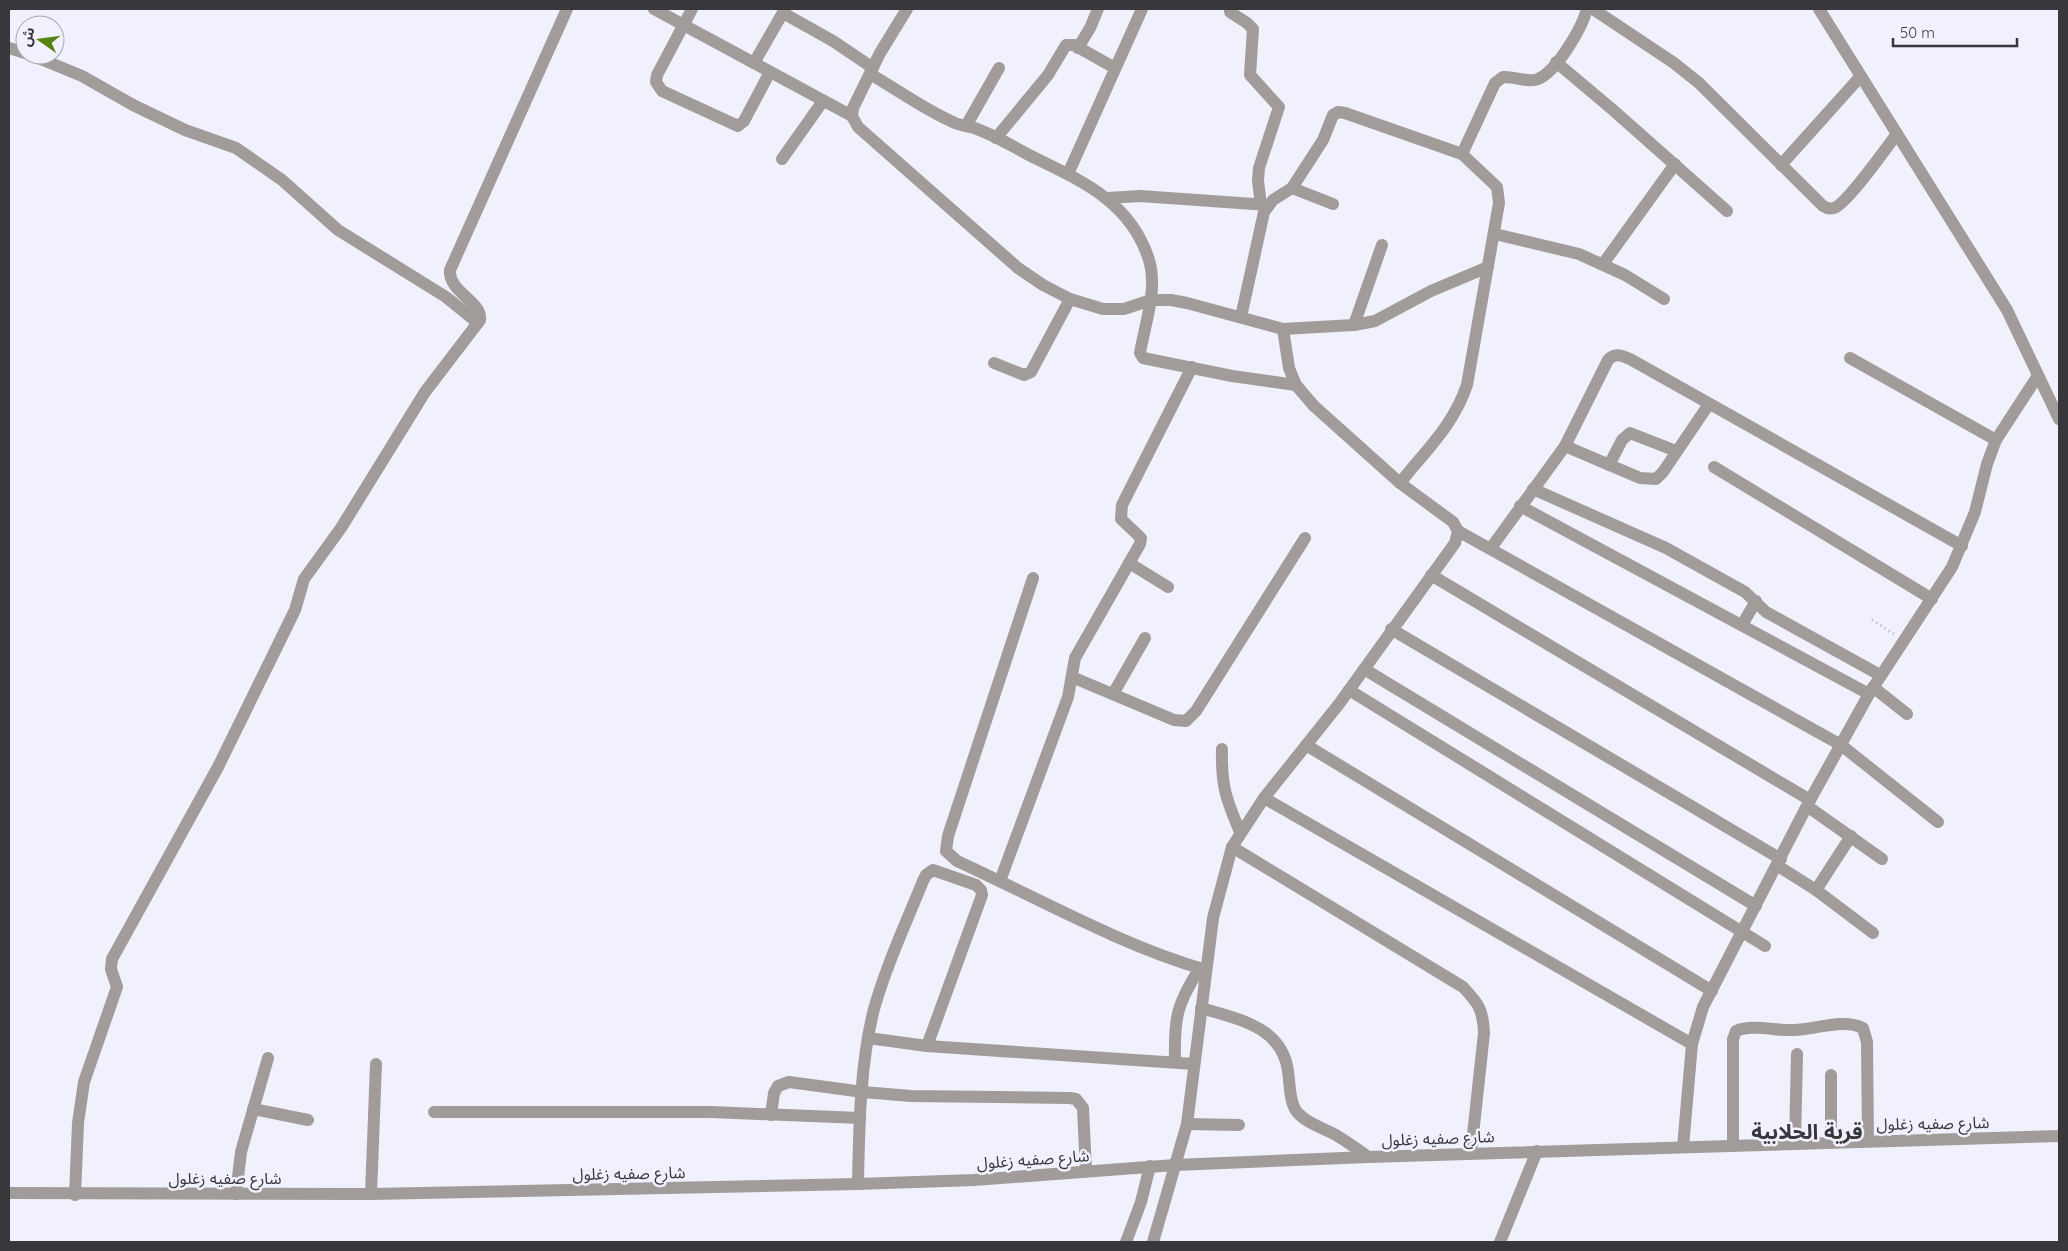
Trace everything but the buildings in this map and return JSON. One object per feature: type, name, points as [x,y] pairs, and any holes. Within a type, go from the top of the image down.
[{"type":"street","points":[[75,1195],[78,1123],[84,1082],[117,987],[111,969],[112,959],[218,767],[295,610],[304,578],[340,528],[425,392],[481,318],[479,312],[451,281],[450,270],[567,9]]},
{"type":"street","points":[[654,9],[852,116],[858,127],[990,244],[1043,285],[1070,299],[1104,309],[1116,310],[1151,300],[1187,303],[1283,330],[1354,325],[1375,321],[1431,291],[1488,267]]},
{"type":"street","points":[[692,9],[657,75],[658,87],[666,94],[738,126],[744,121],[770,72]]},
{"type":"street","points":[[852,116],[853,108],[871,71],[907,9]]},
{"type":"street","points":[[1078,48],[1090,28],[1098,9]]},
{"type":"street","points":[[1068,174],[1142,9]]},
{"type":"street","points":[[1230,9],[1230,12],[1253,29],[1250,75],[1279,107],[1259,168],[1258,181],[1264,205],[1241,318]]},
{"type":"street","points":[[1462,154],[1496,83],[1503,76],[1539,79],[1556,62],[1572,40],[1587,9]]},
{"type":"street","points":[[1593,9],[1674,63],[1699,84],[1823,206],[1835,208],[1847,197],[1897,134]]},
{"type":"street","points":[[1819,9],[2007,310],[2037,377],[2059,420]]},
{"type":"street","points":[[754,63],[784,11],[833,41],[871,71],[956,123],[996,138],[1068,174],[1108,198],[1131,222],[1143,245],[1149,260],[1152,276],[1151,300],[1141,356],[1232,376],[1296,385]]},
{"type":"street","points":[[996,138],[1048,75],[1064,48],[1069,45],[1115,68]]},
{"type":"street","points":[[1556,62],[1727,211]]},
{"type":"street","points":[[55,65],[82,76],[133,105],[185,130],[236,148],[282,180],[338,230],[438,292],[478,323]]},
{"type":"street","points":[[966,126],[999,68]]},
{"type":"street","points":[[1781,165],[1860,77]]},
{"type":"street","points":[[782,159],[823,101]]},
{"type":"street","points":[[1108,198],[1140,196],[1264,205],[1292,188],[1323,140],[1333,115],[1338,112],[1462,154],[1497,188],[1499,204],[1495,234],[1467,386],[1460,406],[1448,426],[1400,483]]},
{"type":"street","points":[[1603,264],[1675,164]]},
{"type":"street","points":[[1292,188],[1332,204]]},
{"type":"street","points":[[1495,234],[1579,254],[1603,264],[1664,299]]},
{"type":"street","points":[[1354,325],[1382,245]]},
{"type":"street","points":[[994,363],[1024,375],[1031,372],[1070,299]]},
{"type":"street","points":[[1283,330],[1289,368],[1296,385],[1314,406],[1400,483],[1453,522],[1458,531],[1841,745],[1938,822]]},
{"type":"street","points":[[1491,548],[1565,446],[1612,356],[1618,355],[1630,359],[1962,546]]},
{"type":"street","points":[[1850,358],[1996,440]]},
{"type":"street","points":[[1000,881],[1068,697],[1075,658],[1141,541],[1138,534],[1121,519],[1122,505],[1192,367]]},
{"type":"street","points":[[1683,1147],[1692,1044],[1698,1020],[1808,803],[1880,675],[1902,640],[1932,599],[1962,546],[1996,440],[2037,377]]},
{"type":"street","points":[[1565,446],[1640,478],[1656,479],[1709,404]]},
{"type":"street","points":[[1609,465],[1622,440],[1630,433],[1676,451]]},
{"type":"street","points":[[1714,467],[1932,599]]},
{"type":"street","points":[[1533,489],[1666,548],[1745,592],[1766,612],[1880,675]]},
{"type":"street","points":[[1520,506],[1742,625],[1871,691],[1907,714]]},
{"type":"street","points":[[1153,1242],[1186,1124],[1201,1008],[1203,969],[1224,871],[1232,847],[1240,832],[1264,798],[1349,690],[1455,543],[1458,531]]},
{"type":"street","points":[[1072,677],[1174,720],[1186,721],[1191,718],[1305,538]]},
{"type":"street","points":[[1128,563],[1168,587]]},
{"type":"street","points":[[1431,575],[1808,803],[1882,859]]},
{"type":"street","points":[[1033,578],[946,844],[946,852],[951,858],[1150,950],[1203,969]]},
{"type":"street","points":[[1742,625],[1756,601]]},
{"type":"street","points":[[1392,629],[1779,862],[1873,934]]},
{"type":"street","points":[[1112,694],[1145,638]]},
{"type":"street","points":[[1364,669],[1756,906]]},
{"type":"street","points":[[1349,690],[1744,931],[1765,946]]},
{"type":"street","points":[[1306,745],[1712,991]]},
{"type":"street","points":[[1222,749],[1224,790],[1240,832]]},
{"type":"street","points":[[1264,798],[1692,1044]]},
{"type":"street","points":[[1816,890],[1851,836]]},
{"type":"street","points":[[1232,847],[1463,987],[1476,1000],[1483,1013],[1484,1033],[1471,1154]]},
{"type":"street","points":[[858,1184],[860,1118],[868,1038],[881,988],[923,881],[929,872],[937,871],[976,885],[981,890],[982,895],[927,1046]]},
{"type":"street","points":[[1175,1062],[1177,1011],[1187,988],[1203,969]]},
{"type":"street","points":[[1201,1008],[1246,1022],[1273,1038],[1282,1050],[1296,1110],[1305,1119],[1368,1157]]},
{"type":"street","points":[[1733,1145],[1733,1039],[1736,1030],[1793,1030],[1851,1025],[1863,1028],[1867,1042],[1868,1141]]},
{"type":"street","points":[[868,1038],[927,1046],[1194,1064]]},
{"type":"street","points":[[1795,1143],[1797,1054]]},
{"type":"street","points":[[236,1194],[241,1152],[268,1058]]},
{"type":"street","points":[[371,1194],[376,1064]]},
{"type":"street","points":[[1831,1075],[1831,1142]]},
{"type":"street","points":[[771,1115],[774,1093],[782,1083],[911,1096],[1076,1099],[1083,1108],[1086,1171]]},
{"type":"street","points":[[253,1109],[308,1120]]},
{"type":"street","points":[[434,1112],[711,1112],[860,1118]]},
{"type":"street","points":[[1186,1124],[1239,1125]]},
{"type":"street","name":"شارع صفيه زغلول","points":[[9,1193],[75,1195],[371,1194],[858,1184],[974,1180],[1150,1166],[1368,1157],[2059,1136]]},
{"type":"street","points":[[1500,1242],[1537,1151]]},
{"type":"street","points":[[1126,1242],[1141,1202],[1150,1166]]},
{"type":"path","points":[[1872,620],[1902,640]]},
{"type":"district","name":"قرية الحلابية","points":[[1807,1131]]}]
